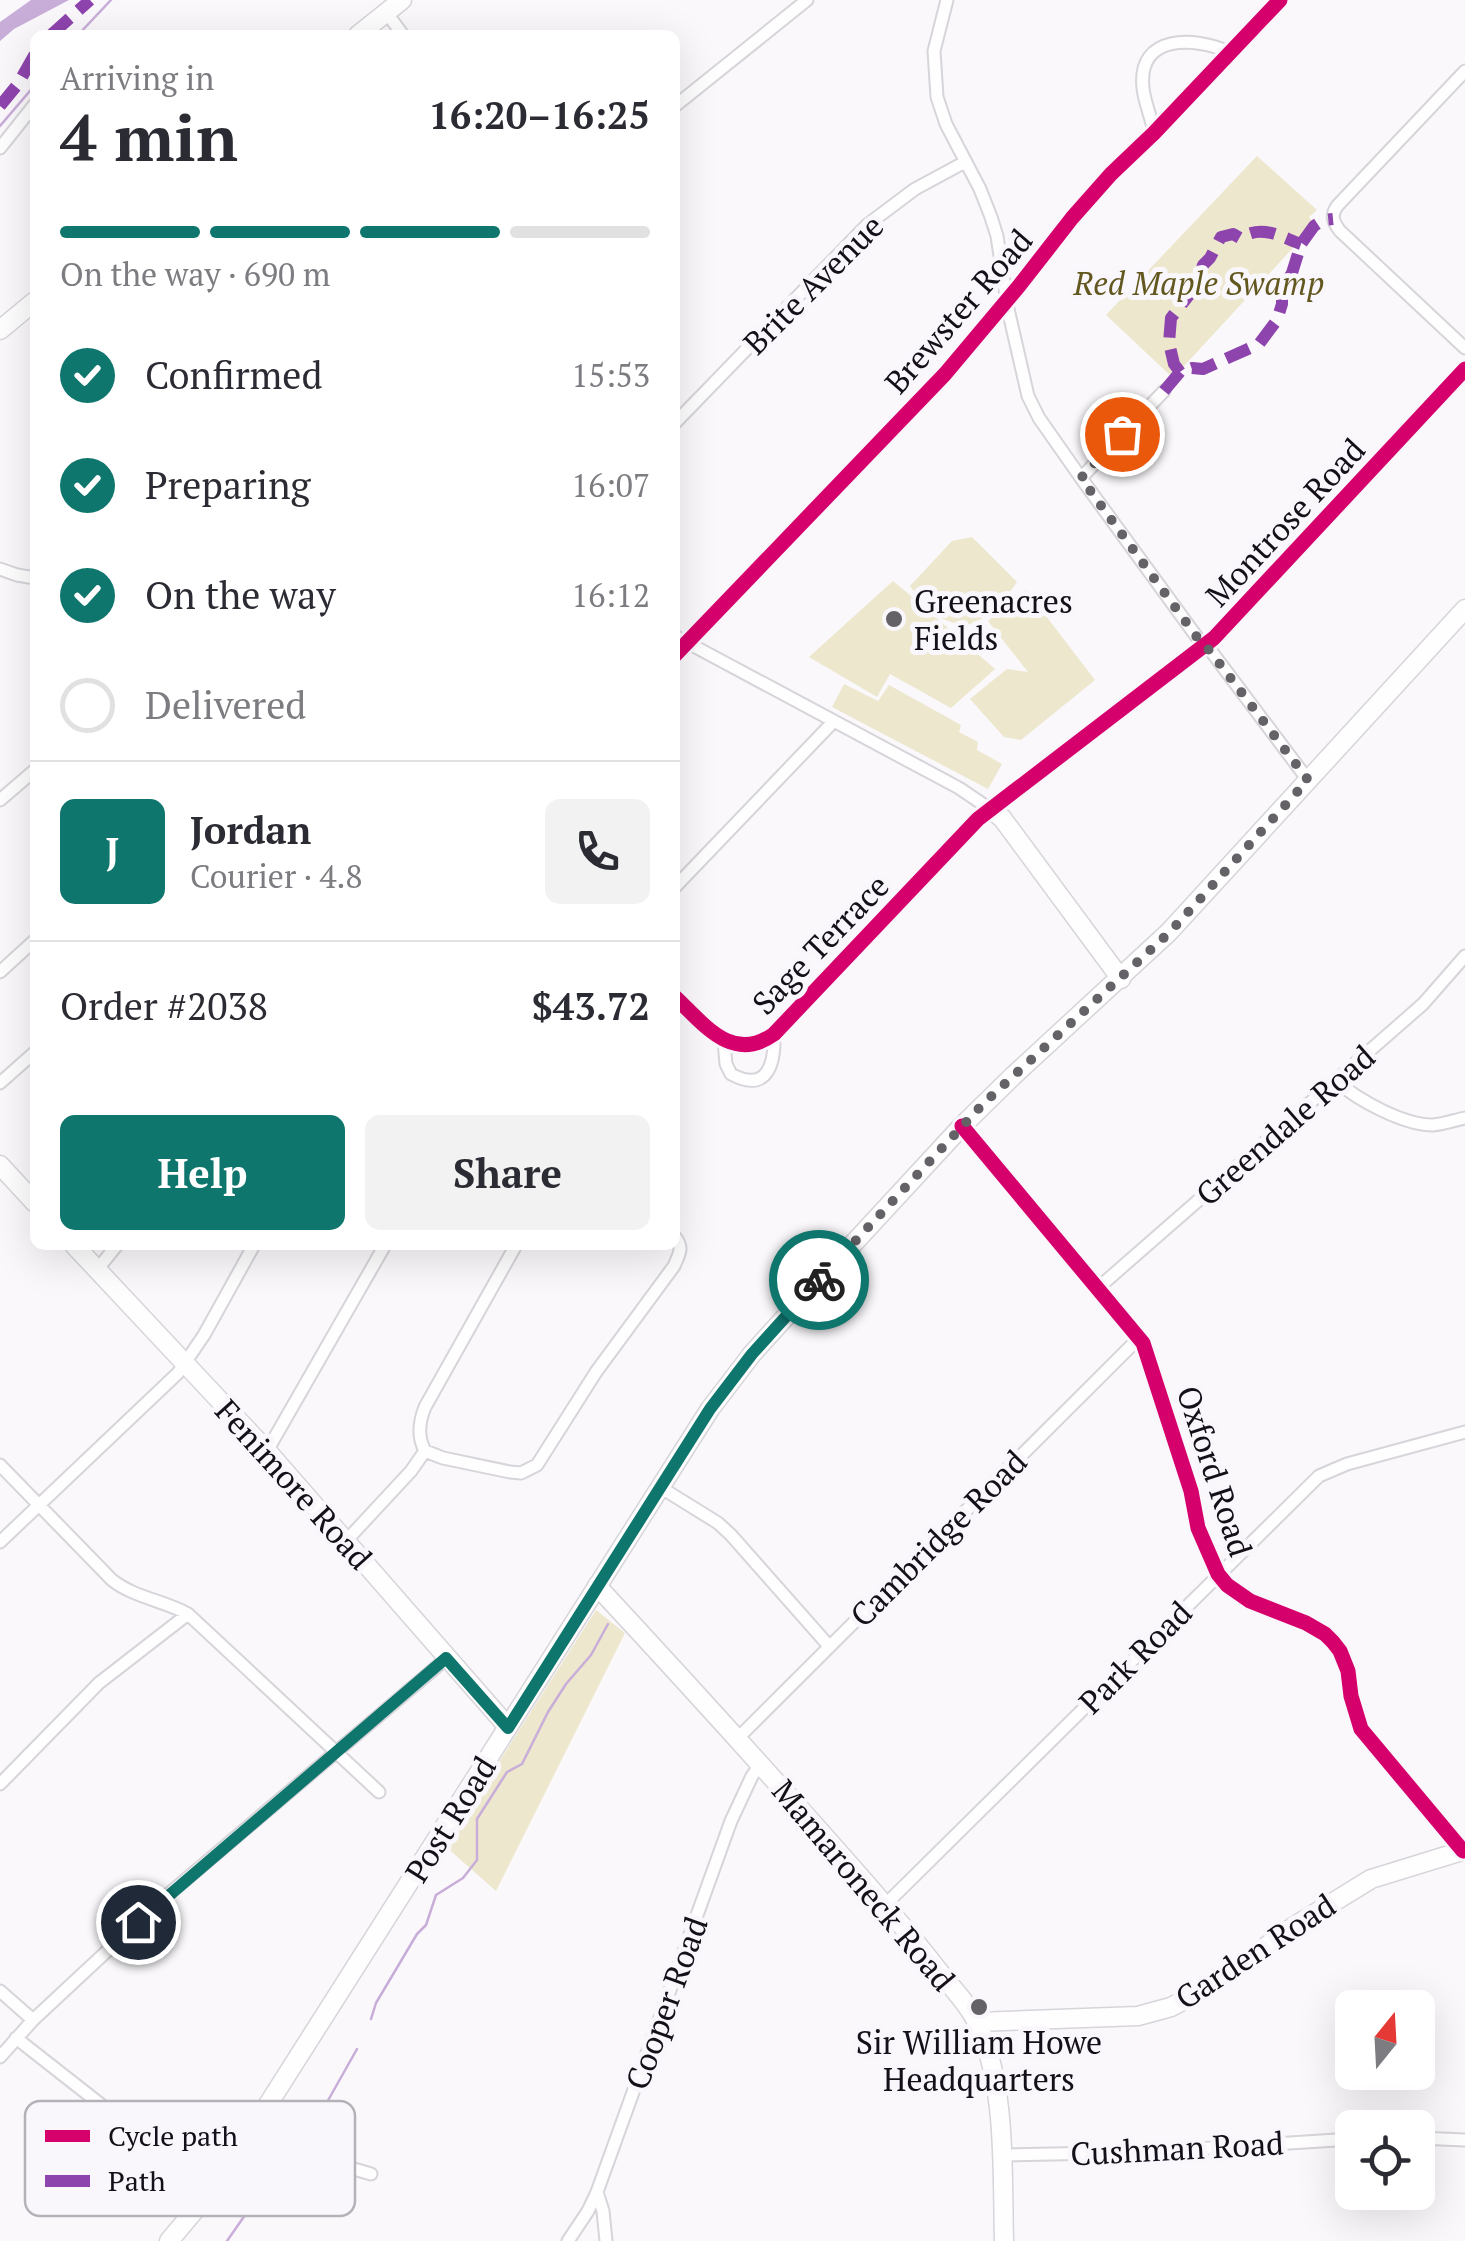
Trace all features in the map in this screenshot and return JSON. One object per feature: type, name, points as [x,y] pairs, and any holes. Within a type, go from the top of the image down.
[{"type":"main road","points":[[364,30],[402,0]]},
{"type":"main road","points":[[0,330],[30,305]]},
{"type":"main road","name":"Post Road","points":[[272,2101],[710,1409],[752,1354],[962,1126],[1170,932],[1465,608]]},
{"type":"main road","points":[[990,808],[1002,818],[1120,978]]},
{"type":"main road","points":[[0,1165],[30,1197]]},
{"type":"main road","name":"Fenimore Road","points":[[79,1250],[267,1451],[508,1728]]},
{"type":"main road","name":"Mamaroneck Road","points":[[597,1586],[885,1904],[977,2022],[994,2082],[1002,2155],[1004,2241]]},
{"type":"main road","name":"Garden Road","points":[[977,2022],[1138,2016],[1171,2007],[1211,1986],[1293,1927],[1371,1878],[1464,1850]]},
{"type":"main road","name":"Post Road","points":[[169,2241],[190,2216]]},
{"type":"street","points":[[680,102],[808,0]]},
{"type":"street","points":[[947,0],[936,37],[934,80],[946,124],[980,189],[997,236],[1028,396],[1081,478],[1308,780]]},
{"type":"street","name":"Brewster Road","points":[[681,639],[945,374],[1111,174],[1280,0]]},
{"type":"street","points":[[386,12],[399,30]]},
{"type":"street","points":[[1154,134],[1143,88],[1146,64],[1154,53],[1162,46],[1189,41],[1229,52]]},
{"type":"street","points":[[1465,71],[1338,205],[1333,215],[1340,231],[1465,348]]},
{"type":"street","points":[[0,148],[30,110]]},
{"type":"street","name":"Brite Avenue","points":[[680,418],[867,226],[915,189],[964,162]]},
{"type":"street","name":"Montrose Road","points":[[990,808],[1204,645],[1242,610],[1465,369]]},
{"type":"street","points":[[1081,478],[1164,391]]},
{"type":"street","points":[[0,568],[30,577]]},
{"type":"street","points":[[681,639],[990,808]]},
{"type":"street","points":[[680,882],[834,721]]},
{"type":"street","points":[[0,800],[30,774]]},
{"type":"street","name":"Sage Terrace","points":[[680,1001],[724,1041],[744,1045],[765,1040],[990,808]]},
{"type":"street","points":[[0,972],[30,945]]},
{"type":"street","name":"Greendale Road","points":[[1098,1288],[1423,1004],[1465,956]]},
{"type":"street","points":[[724,1041],[730,1074],[754,1079],[770,1070],[774,1034]]},
{"type":"street","points":[[0,1083],[30,1056]]},
{"type":"street","points":[[1336,1081],[1390,1114],[1408,1120],[1432,1125],[1465,1118]]},
{"type":"street","name":"Oxford Road","points":[[962,1126],[1140,1338],[1191,1491],[1198,1528],[1218,1574],[1250,1601],[1306,1623],[1333,1642],[1348,1672],[1360,1730],[1464,1850]]},
{"type":"street","points":[[97,1270],[113,1250]]},
{"type":"street","points":[[0,1542],[178,1373],[204,1336],[251,1250]]},
{"type":"street","points":[[267,1451],[382,1250]]},
{"type":"street","points":[[513,1250],[420,1418],[421,1444],[426,1451],[443,1458],[522,1473],[537,1465],[596,1372],[674,1266],[677,1250]]},
{"type":"street","name":"Cambridge Road","points":[[738,1738],[1140,1338]]},
{"type":"street","name":"Park Road","points":[[885,1904],[1308,1485],[1328,1470],[1465,1432]]},
{"type":"street","points":[[346,1541],[426,1451]]},
{"type":"street","points":[[0,1465],[90,1560],[122,1588],[188,1614],[379,1792]]},
{"type":"street","points":[[660,1488],[731,1535],[829,1646]]},
{"type":"street","points":[[0,1784],[99,1684],[188,1614]]},
{"type":"street","points":[[0,2057],[164,1898],[446,1658]]},
{"type":"street","name":"Cooper Road","points":[[568,2241],[597,2192],[732,1821],[752,1776],[762,1764]]},
{"type":"street","points":[[0,1991],[34,2020]]},
{"type":"street","points":[[16,2038],[96,2101]]},
{"type":"street","points":[[1435,2139],[1465,2140]]},
{"type":"street","name":"Cushman Road","points":[[1002,2155],[1149,2152],[1335,2140]]},
{"type":"street","points":[[355,2169],[371,2174]]},
{"type":"street","points":[[597,2192],[606,2241]]},
{"type":"green space","name":"Red Maple Swamp","points":[[1257,156],[1317,210],[1309,217],[1315,224],[1173,378],[1106,315]]},
{"type":"green space","name":"Greenacres Fields","points":[[972,537],[1017,582],[996,612],[964,627],[933,615],[995,669],[951,708],[890,674],[877,697],[809,657],[893,581],[928,610],[910,586],[952,541]]},
{"type":"green space","points":[[1026,590],[1095,680],[1021,740],[1004,737],[970,699],[1007,669],[1028,672],[988,621]]},
{"type":"green space","points":[[844,684],[878,701],[889,685],[961,725],[959,732],[978,742],[977,750],[1002,764],[988,789],[832,707]]},
{"type":"green space","points":[[596,1610],[625,1633],[496,1891],[445,1846]]},
{"type":"shaded area","points":[[31,0],[69,0],[14,29],[0,41],[0,22]]},
{"type":"waterway","points":[[83,30],[111,0]]},
{"type":"waterway","points":[[0,126],[30,91]]},
{"type":"waterway","points":[[371,2019],[376,2003],[426,1925],[436,1895],[463,1878],[477,1860],[477,1819],[507,1772],[522,1764],[548,1712],[591,1655],[608,1624]]},
{"type":"waterway","points":[[328,2101],[357,2049]]},
{"type":"waterway","points":[[227,2241],[245,2216]]},
{"type":"marked path","points":[[57,30],[90,0]]},
{"type":"marked path","points":[[0,106],[30,63]]},
{"type":"marked path","points":[[1164,391],[1180,372],[1203,369],[1259,344],[1277,320],[1282,290],[1301,244],[1314,226],[1333,219]]},
{"type":"marked path","points":[[1180,372],[1169,343],[1171,318],[1197,285],[1203,265],[1221,237],[1233,234],[1240,238],[1263,232],[1301,244]]},
{"type":"cycle path","points":[[680,650],[945,374],[1111,174],[1280,0]]},
{"type":"cycle path","points":[[680,1002],[708,1028],[732,1043],[745,1045],[774,1034],[978,819],[1214,638],[1465,369]]},
{"type":"cycle path","points":[[962,1126],[1143,1343],[1191,1491],[1198,1528],[1218,1574],[1250,1601],[1306,1623],[1333,1642],[1348,1671],[1361,1729],[1463,1851]]},
{"type":"way so far","points":[[819,1280],[984,1103],[1170,932],[1308,780],[1199,640],[1081,478],[1122,434]]},
{"type":"place","name":"Greenacres Fields","points":[[894,619]]},
{"type":"place","name":"Sir William Howe Headquarters","points":[[979,2007]]},
{"type":"route","points":[[138,1922],[446,1658],[508,1728],[710,1409],[752,1354],[819,1280]]}]
